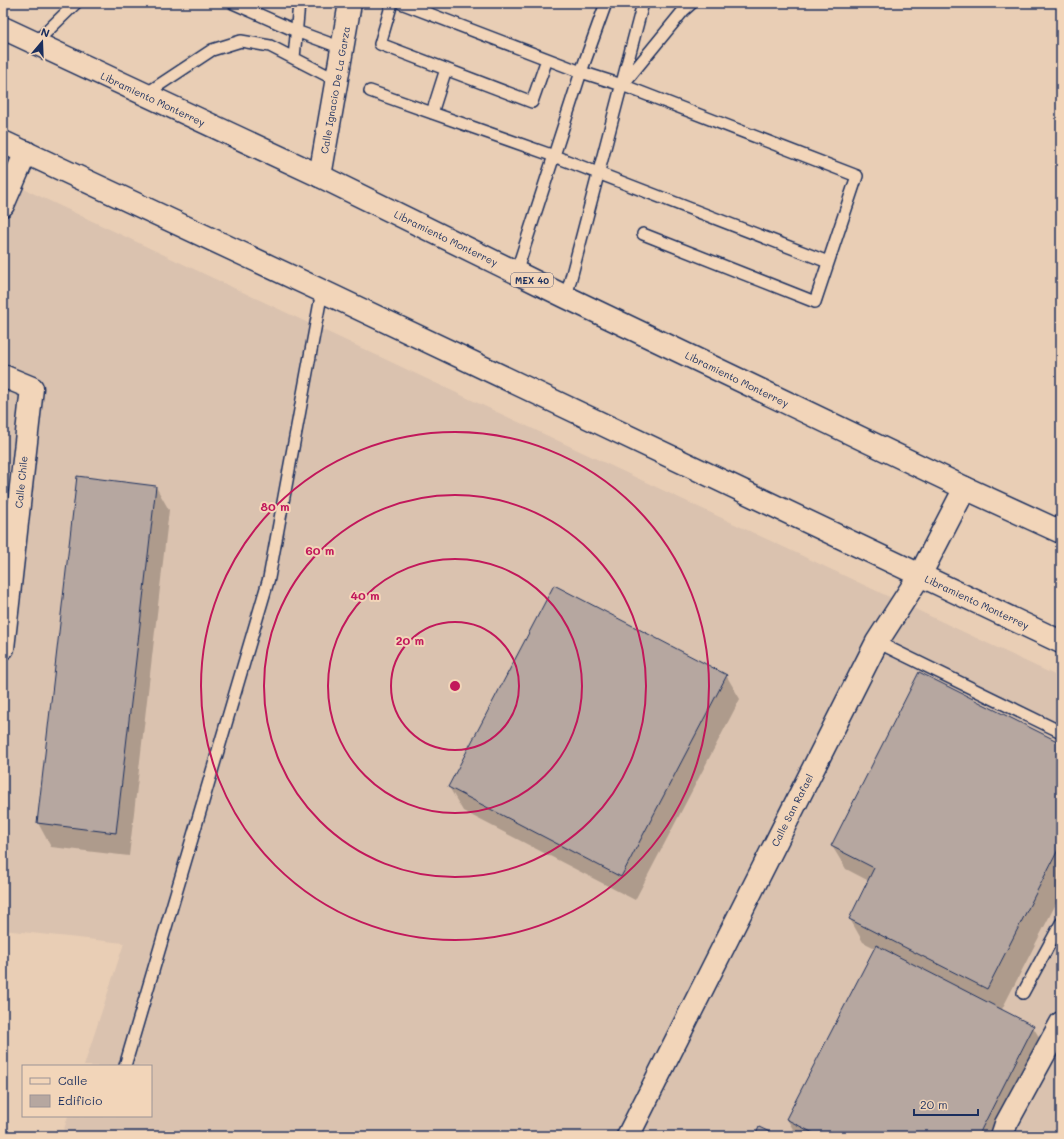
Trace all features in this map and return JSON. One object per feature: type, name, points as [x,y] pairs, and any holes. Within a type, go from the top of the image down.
[{"type":"main road","name":"Calle Ignacio De La Garza","points":[[320,176],[350,3]]},
{"type":"main road","name":"Libramiento Monterrey","points":[[3,28],[320,176],[516,273],[965,488],[1061,532]]},
{"type":"main road","name":"Libramiento Monterrey","points":[[3,142],[322,291],[1061,642]]},
{"type":"main road","points":[[3,205],[26,152]]},
{"type":"main road","name":"Calle Chile","points":[[3,376],[32,388],[3,648]]},
{"type":"main road","name":"Calle San Rafael","points":[[628,1136],[877,642],[920,575],[965,488]]},
{"type":"main road","points":[[1002,1136],[1006,1124],[1061,1023]]},
{"type":"lane","points":[[35,43],[76,3]]},
{"type":"lane","points":[[233,3],[296,31],[342,48]]},
{"type":"lane","points":[[294,58],[299,3]]},
{"type":"lane","points":[[392,3],[380,44],[532,102],[547,59]]},
{"type":"lane","points":[[400,3],[582,72],[622,85],[857,176],[815,302],[643,234]]},
{"type":"lane","points":[[516,273],[606,3]]},
{"type":"lane","points":[[566,297],[643,3]]},
{"type":"lane","points":[[622,85],[683,11],[692,3]]},
{"type":"lane","points":[[144,95],[212,50],[242,41],[270,46],[336,80]]},
{"type":"lane","points":[[432,113],[446,69]]},
{"type":"lane","points":[[370,91],[554,156],[828,262]]},
{"type":"lane","points":[[125,1065],[269,578],[322,291]]},
{"type":"lane","points":[[877,642],[1061,732]]},
{"type":"lane","points":[[1023,993],[1061,923]]},
{"type":"shaded area","points":[[3,179],[1061,678],[1061,1136],[62,1136],[68,1117],[152,1117],[152,1065],[84,1065],[124,943],[3,930]]},
{"type":"building","points":[[77,476],[156,486],[116,833],[37,823]]},
{"type":"building","points":[[554,585],[727,675],[621,877],[448,787]]},
{"type":"building","points":[[919,672],[1061,743],[1061,844],[987,989],[849,919],[874,868],[831,846]]},
{"type":"building","points":[[876,945],[1034,1026],[978,1136],[819,1136],[786,1119]]},
{"type":"building","points":[[759,1127],[778,1136],[755,1136]]}]
